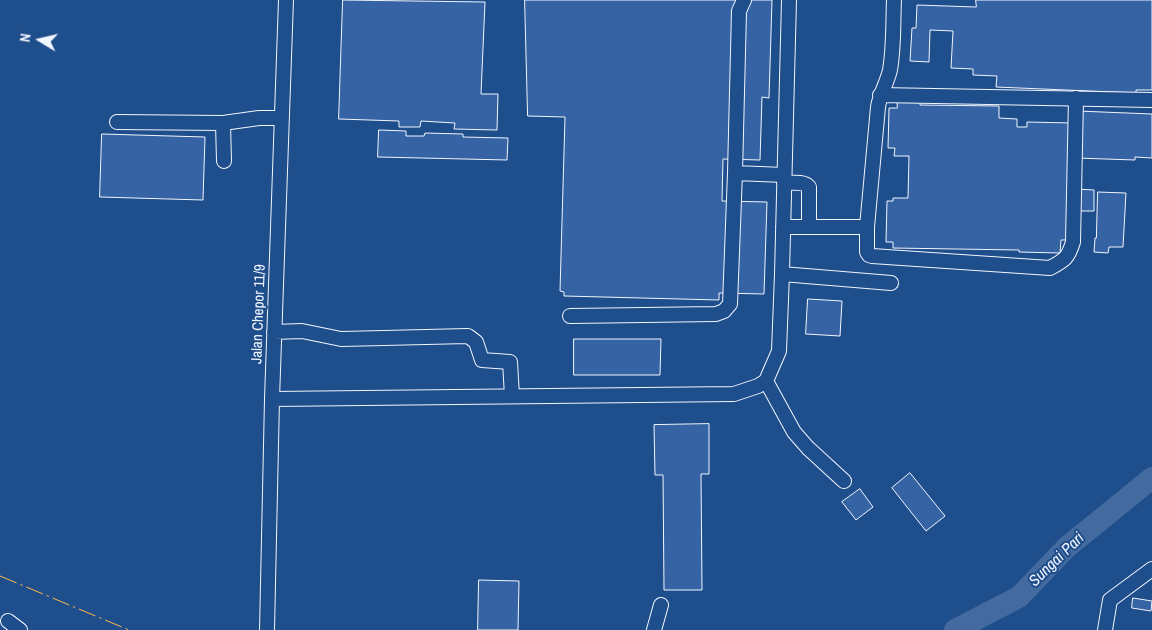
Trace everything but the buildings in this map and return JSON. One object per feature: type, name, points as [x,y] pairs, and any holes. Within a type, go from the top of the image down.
[{"type":"street","name":"Jalan Chepor 11/9","points":[[267,630],[274,332],[286,0]]},
{"type":"street","points":[[570,316],[716,314],[724,311],[730,304],[739,11],[744,0]]},
{"type":"street","points":[[272,399],[734,394],[758,386],[766,381],[778,351],[782,274],[789,0]]},
{"type":"street","points":[[894,0],[890,65],[878,107],[867,227],[868,255],[1050,268],[1061,262],[1068,256],[1073,242],[1076,98]]},
{"type":"street","points":[[880,95],[1152,100]]},
{"type":"street","points":[[117,122],[223,124],[259,118],[282,118]]},
{"type":"street","points":[[223,124],[224,161]]},
{"type":"street","points":[[734,173],[784,179],[802,183],[809,187],[809,227]]},
{"type":"street","points":[[783,227],[867,227]]},
{"type":"street","points":[[782,274],[891,283]]},
{"type":"street","points":[[274,332],[302,331],[341,339],[468,336],[476,342],[482,360],[510,362],[512,396]]},
{"type":"street","points":[[766,381],[794,432],[808,448],[844,481]]},
{"type":"street","points":[[1105,630],[1110,600],[1152,569]]},
{"type":"street","points":[[654,630],[661,604]]},
{"type":"street","points":[[8,621],[20,630]]},
{"type":"waterway","name":"Sungai Pari","points":[[955,630],[1019,597],[1067,547],[1152,478]]},
{"type":"power","points":[[0,576],[129,630]]}]
